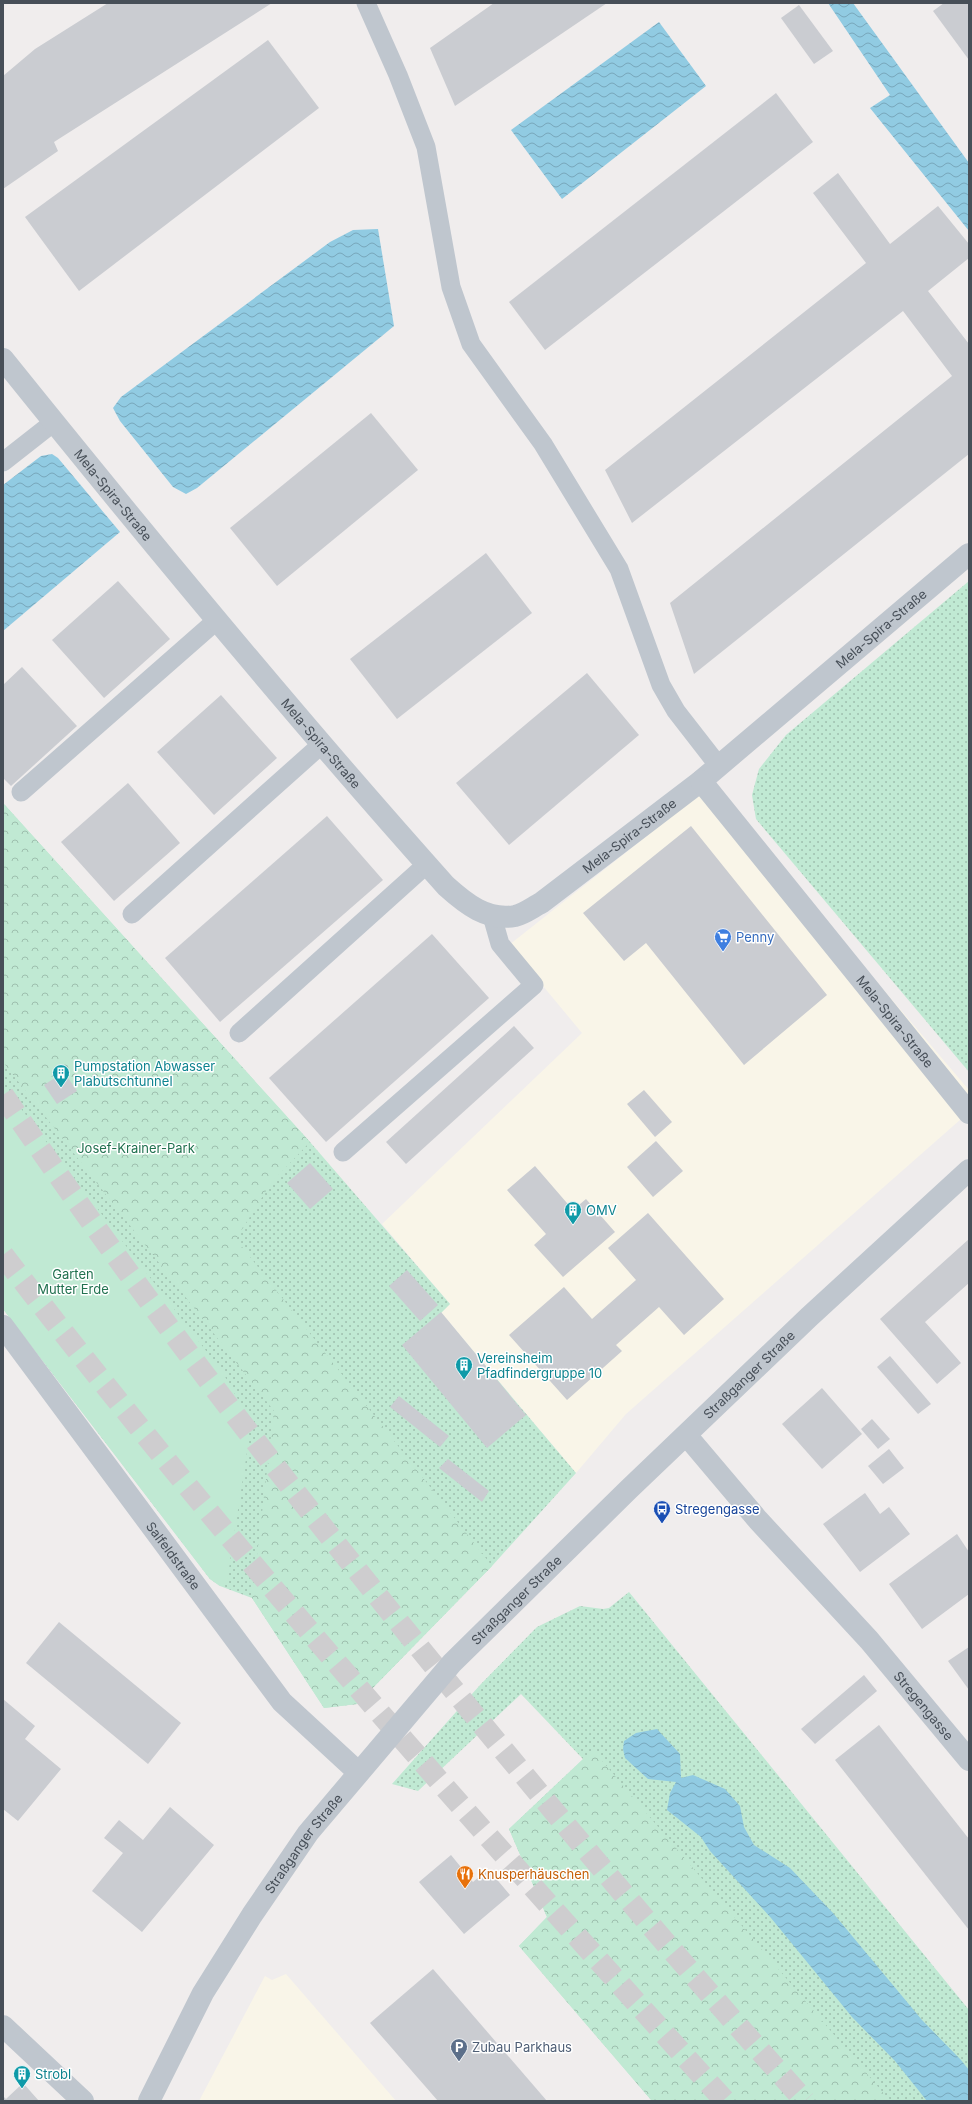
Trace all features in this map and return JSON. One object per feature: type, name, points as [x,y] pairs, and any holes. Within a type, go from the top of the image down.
[{"type":"street","name":"Mela-Spira-Straße","points":[[3,359],[154,546],[322,744],[446,886],[467,904],[492,916],[516,916],[541,903],[701,781],[718,765],[969,554]]},
{"type":"street","name":"Mela-Spira-Straße","points":[[701,781],[969,1113]]},
{"type":"street","name":"Straßganger Straße","points":[[149,2101],[203,1994],[252,1915],[308,1833],[358,1772],[452,1663],[809,1318],[969,1170]]},
{"type":"street","name":"Salfeldstraße","points":[[3,1326],[282,1702],[358,1772]]},
{"type":"street","name":"Stregengasse","points":[[687,1436],[758,1520],[869,1640],[969,1760]]},
{"type":"street","points":[[3,2026],[83,2101]]},
{"type":"lane","points":[[366,3],[398,75],[426,147],[451,287],[471,344],[543,444],[619,569],[661,685],[676,711],[718,765]]},
{"type":"lane","points":[[3,462],[54,422]]},
{"type":"lane","points":[[21,792],[217,620]]},
{"type":"lane","points":[[132,914],[322,744]]},
{"type":"lane","points":[[239,1033],[427,864]]},
{"type":"lane","points":[[343,1152],[534,985],[500,944],[492,916]]},
{"type":"shaded area","points":[[710,786],[969,1090],[969,1112],[626,1414],[576,1473],[441,1312],[450,1304],[382,1224],[582,1033],[509,945]]},
{"type":"shaded area","points":[[286,1974],[396,2101],[199,2101],[265,1976],[272,1980]]},
{"type":"green space","points":[[969,581],[969,1072],[756,819],[752,795],[759,769],[786,735]]},
{"type":"green space","name":"Josef-Krainer-Park","points":[[3,803],[310,1142],[450,1304],[441,1313],[576,1473],[492,1566],[357,1704],[324,1708],[252,1598],[220,1586],[210,1579],[3,1309]]},
{"type":"green space","name":"Josef-Krainer-Park","points":[[3,803],[310,1142],[271,1183],[236,1239],[492,1566],[357,1704],[324,1708],[252,1598],[274,1411],[3,1062]]},
{"type":"green space","name":"Garten Mutter Erde","points":[[3,1085],[223,1373],[244,1410],[249,1439],[227,1581],[220,1586],[210,1579],[3,1309]]},
{"type":"green space","points":[[629,1592],[969,2010],[969,2101],[652,2101],[519,1946],[547,1917],[509,1829],[583,1759],[521,1694],[418,1791],[392,1784],[480,1685],[537,1627],[580,1606],[603,1609],[609,1608]]},
{"type":"green space","points":[[593,1750],[890,2101],[652,2101],[519,1946],[547,1917],[509,1829]]},
{"type":"water","points":[[828,3],[853,3],[969,163],[969,231],[870,108],[890,95]]},
{"type":"water","points":[[659,22],[706,86],[562,199],[511,130]]},
{"type":"water","points":[[378,229],[394,326],[197,488],[186,494],[173,487],[120,421],[113,408],[121,397],[330,242],[353,230]]},
{"type":"water","points":[[52,454],[58,458],[120,532],[3,631],[3,485],[41,456]]},
{"type":"water","points":[[657,1729],[680,1754],[681,1778],[693,1775],[725,1789],[740,1806],[744,1827],[754,1845],[790,1868],[833,1913],[922,2020],[961,2060],[969,2070],[969,2101],[927,2101],[895,2061],[852,2017],[771,1918],[710,1851],[701,1837],[667,1810],[670,1793],[676,1782],[648,1779],[625,1758],[623,1749],[624,1741],[636,1733]]},
{"type":"building","points":[[108,3],[272,3],[54,142],[58,151],[3,189],[3,76],[35,49]]},
{"type":"building","points":[[494,3],[607,3],[455,106],[430,48]]},
{"type":"building","points":[[944,3],[969,3],[969,60],[933,11]]},
{"type":"building","points":[[799,5],[833,51],[814,64],[781,18]]},
{"type":"building","points":[[268,40],[319,108],[79,291],[25,217]]},
{"type":"building","points":[[776,93],[813,142],[545,350],[509,302]]},
{"type":"building","points":[[838,173],[890,244],[938,206],[969,244],[969,258],[928,291],[969,344],[969,454],[694,674],[670,603],[952,376],[903,311],[632,523],[605,470],[866,263],[813,193]]},
{"type":"building","points":[[371,413],[418,470],[277,586],[230,528]]},
{"type":"building","points":[[486,553],[532,613],[397,719],[350,659]]},
{"type":"building","points":[[118,581],[170,639],[104,698],[52,640]]},
{"type":"building","points":[[22,667],[77,726],[11,786],[3,778],[3,685]]},
{"type":"building","points":[[587,673],[639,735],[509,845],[456,783]]},
{"type":"building","points":[[221,695],[277,758],[214,815],[157,752]]},
{"type":"building","points":[[128,783],[180,843],[114,901],[61,842]]},
{"type":"building","points":[[327,816],[383,880],[220,1022],[165,958]]},
{"type":"building","name":"Penny","points":[[691,826],[827,995],[744,1065],[646,943],[624,961],[583,913]]},
{"type":"building","points":[[432,934],[489,998],[326,1142],[269,1078]]},
{"type":"building","points":[[514,1026],[534,1048],[406,1164],[386,1142]]},
{"type":"building","name":"Pumpstation Abwasser Plabutschtunnel","points":[[64,1072],[77,1091],[57,1104],[44,1085]]},
{"type":"building","points":[[644,1090],[672,1122],[655,1137],[627,1104]]},
{"type":"building","points":[[656,1141],[683,1171],[653,1197],[627,1167]]},
{"type":"building","points":[[310,1163],[333,1189],[310,1209],[287,1183]]},
{"type":"building","name":"OMV","points":[[535,1166],[573,1210],[586,1199],[615,1232],[563,1277],[534,1245],[546,1234],[507,1190]]},
{"type":"building","points":[[648,1213],[724,1299],[684,1335],[659,1307],[616,1345],[622,1351],[567,1400],[509,1335],[564,1287],[592,1319],[636,1280],[608,1248]]},
{"type":"building","points":[[969,1239],[969,1283],[925,1322],[961,1363],[937,1384],[880,1319]]},
{"type":"building","points":[[407,1270],[438,1305],[420,1321],[389,1286]]},
{"type":"building","name":"Vereinsheim Pfadfindergruppe 10","points":[[441,1312],[526,1415],[487,1448],[402,1345]]},
{"type":"building","points":[[890,1356],[931,1404],[918,1414],[877,1367]]},
{"type":"building","points":[[822,1388],[862,1434],[822,1469],[782,1424]]},
{"type":"building","points":[[399,1396],[449,1436],[440,1447],[390,1407]]},
{"type":"building","points":[[872,1419],[890,1439],[878,1449],[861,1429]]},
{"type":"building","points":[[889,1449],[904,1468],[883,1484],[868,1466]]},
{"type":"building","points":[[448,1459],[489,1491],[482,1502],[439,1468]]},
{"type":"building","points":[[865,1493],[880,1514],[889,1507],[910,1534],[860,1572],[823,1524]]},
{"type":"building","points":[[957,1534],[969,1552],[969,1594],[922,1629],[889,1584]]},
{"type":"building","points":[[59,1622],[181,1723],[148,1764],[26,1663]]},
{"type":"building","points":[[969,1647],[969,1690],[948,1661]]},
{"type":"building","points":[[864,1675],[877,1691],[815,1744],[801,1729]]},
{"type":"building","points":[[3,1699],[35,1726],[25,1739],[61,1769],[18,1821],[3,1809]]},
{"type":"building","points":[[879,1725],[969,1839],[969,1930],[835,1760]]},
{"type":"building","points":[[170,1807],[214,1845],[142,1932],[92,1891],[123,1853],[104,1838],[119,1820],[143,1840]]},
{"type":"building","name":"Knusperhäuschen","points":[[451,1855],[473,1882],[488,1869],[510,1895],[464,1934],[419,1882]]},
{"type":"building","name":"Zubau Parkhaus","points":[[433,1969],[547,2101],[438,2101],[370,2023]]},
{"type":"building","name":"Strobl","points":[[23,2083],[39,2101],[3,2101],[3,2096],[6,2099]]},
{"type":"tunnel","points":[[3,1095],[108,1245],[217,1391],[329,1536],[577,1839],[667,1945],[805,2101]]},
{"type":"tunnel","points":[[3,1255],[176,1473],[265,1579],[447,1790],[725,2101]]},
{"type":"place","name":"Penny","points":[[723,952]]},
{"type":"place","name":"Pumpstation Abwasser Plabutschtunnel","points":[[61,1088]]},
{"type":"place","name":"OMV","points":[[573,1225]]},
{"type":"place","name":"Vereinsheim Pfadfindergruppe 10","points":[[464,1380]]},
{"type":"place","name":"Stregengasse","points":[[662,1524]]},
{"type":"place","name":"Knusperhäuschen","points":[[465,1889]]},
{"type":"place","name":"Zubau Parkhaus","points":[[459,2062]]},
{"type":"place","name":"Strobl","points":[[22,2089]]}]
